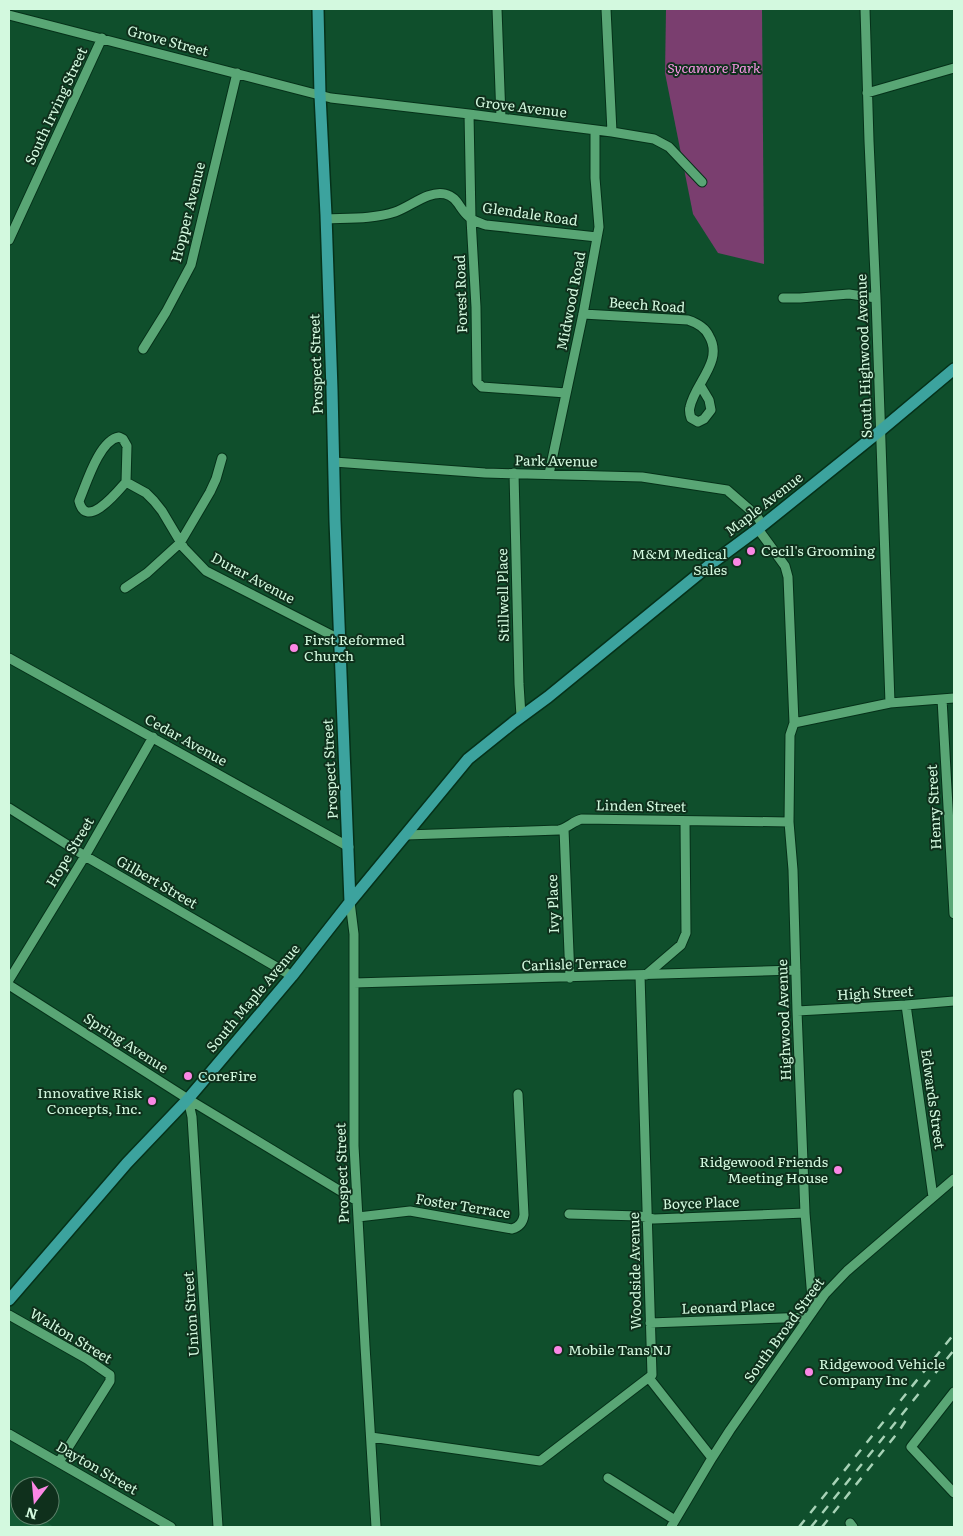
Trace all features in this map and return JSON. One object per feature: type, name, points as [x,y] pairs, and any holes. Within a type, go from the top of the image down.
[{"type":"main road","name":"Prospect Street","points":[[318,9],[350,902]]},
{"type":"main road","name":"Maple Avenue","points":[[521,716],[548,697],[713,562],[880,431],[954,369]]},
{"type":"main road","name":"South Maple Avenue","points":[[9,1300],[128,1163],[188,1099],[292,976],[350,902],[468,759],[521,716]]},
{"type":"street","points":[[498,9],[501,118]]},
{"type":"street","points":[[606,9],[612,132]]},
{"type":"street","name":"South Highwood Avenue","points":[[865,9],[890,703]]},
{"type":"street","name":"Grove Street","points":[[9,16],[102,38],[320,95]]},
{"type":"street","name":"South Irving Street","points":[[9,240],[102,38]]},
{"type":"street","points":[[867,93],[954,68]]},
{"type":"street","name":"Hopper Avenue","points":[[143,349],[166,312],[191,265],[237,74]]},
{"type":"street","name":"Grove Avenue","points":[[320,95],[331,98],[612,132],[654,139],[669,147],[702,182]]},
{"type":"street","name":"Forest Road","points":[[469,114],[477,382],[482,387],[566,394]]},
{"type":"street","name":"Midwood Road","points":[[549,474],[598,237],[599,215],[596,184],[595,130]]},
{"type":"street","name":"Glendale Road","points":[[326,219],[365,217],[392,213],[430,194],[436,193],[449,195],[455,199],[471,219],[486,225],[598,237]]},
{"type":"street","points":[[783,298],[849,294],[876,298]]},
{"type":"street","name":"Beech Road","points":[[583,314],[688,320],[696,323],[707,332],[714,354],[700,385]]},
{"type":"street","points":[[114,438],[123,439],[127,446],[126,482],[109,502],[102,507],[89,512],[81,507],[79,501],[97,459],[103,449],[114,438]]},
{"type":"street","points":[[125,588],[147,573],[180,543],[210,492],[222,458]]},
{"type":"street","name":"Park Avenue","points":[[334,462],[514,473],[642,477],[726,490],[757,516],[760,527]]},
{"type":"street","name":"Stillwell Place","points":[[514,473],[521,716]]},
{"type":"street","name":"Durar Avenue","points":[[126,482],[135,486],[154,502],[162,511],[180,543],[206,571],[340,639]]},
{"type":"street","name":"Highwood Avenue","points":[[760,527],[785,566],[788,577],[793,726],[790,735],[789,822],[793,870],[796,1011],[811,1314]]},
{"type":"street","name":"Cedar Avenue","points":[[9,658],[349,846]]},
{"type":"street","points":[[793,726],[890,703],[954,698]]},
{"type":"street","name":"Henry Street","points":[[942,699],[954,914]]},
{"type":"street","name":"Hope Street","points":[[9,980],[85,856],[154,737]]},
{"type":"street","name":"Gilbert Street","points":[[9,808],[85,856],[292,976]]},
{"type":"street","name":"Linden Street","points":[[406,835],[564,829],[582,818],[789,822]]},
{"type":"street","points":[[643,975],[681,945],[686,933],[685,820]]},
{"type":"street","name":"Ivy Place","points":[[564,829],[570,978]]},
{"type":"street","name":"Prospect Street","points":[[350,902],[354,934],[354,1146],[376,1527]]},
{"type":"street","name":"Carlisle Terrace","points":[[354,983],[796,970]]},
{"type":"street","name":"Woodside Avenue","points":[[643,975],[652,1375],[649,1378]]},
{"type":"street","name":"Spring Avenue","points":[[9,985],[188,1099],[357,1201]]},
{"type":"street","name":"High Street","points":[[796,1011],[954,1001]]},
{"type":"street","name":"Edwards Street","points":[[906,1005],[933,1197]]},
{"type":"street","name":"Foster Terrace","points":[[358,1217],[410,1211],[512,1229],[517,1228],[521,1224],[524,1215],[518,1094]]},
{"type":"street","name":"Union Street","points":[[188,1099],[192,1117],[218,1527]]},
{"type":"street","name":"South Broad Street","points":[[673,1523],[712,1458],[825,1294],[846,1271],[954,1179]]},
{"type":"street","name":"Boyce Place","points":[[569,1214],[639,1216],[647,1218],[805,1213]]},
{"type":"street","name":"Leonard Place","points":[[650,1323],[811,1314]]},
{"type":"street","name":"Walton Street","points":[[9,1315],[87,1359],[110,1375],[110,1381],[59,1462]]},
{"type":"street","points":[[371,1437],[540,1461],[649,1378],[712,1458]]},
{"type":"street","points":[[954,1392],[911,1447],[954,1493]]},
{"type":"street","name":"Dayton Street","points":[[9,1434],[171,1527]]},
{"type":"street","points":[[608,1478],[673,1523]]},
{"type":"shaded area","points":[[9,1498],[10,1526],[54,1527],[9,1527]]},
{"type":"green space","name":"Sycamore Park","points":[[666,9],[762,9],[764,264],[718,253],[693,214],[665,73]]},
{"type":"railway","points":[[799,1527],[954,1334]]},
{"type":"railway","points":[[811,1527],[954,1350]]},
{"type":"railway","points":[[822,1527],[899,1431],[910,1414]]},
{"type":"place","name":"Cecil's Grooming","points":[[751,551]]},
{"type":"place","name":"M&M Medical Sales","points":[[737,562]]},
{"type":"place","name":"First Reformed Church","points":[[294,648]]},
{"type":"place","name":"CoreFire","points":[[188,1076]]},
{"type":"place","name":"Innovative Risk Concepts, Inc.","points":[[152,1101]]},
{"type":"place","name":"Ridgewood Friends Meeting House","points":[[838,1170]]},
{"type":"place","name":"Mobile Tans NJ","points":[[558,1350]]},
{"type":"place","name":"Ridgewood Vehicle Company Inc","points":[[809,1372]]}]
